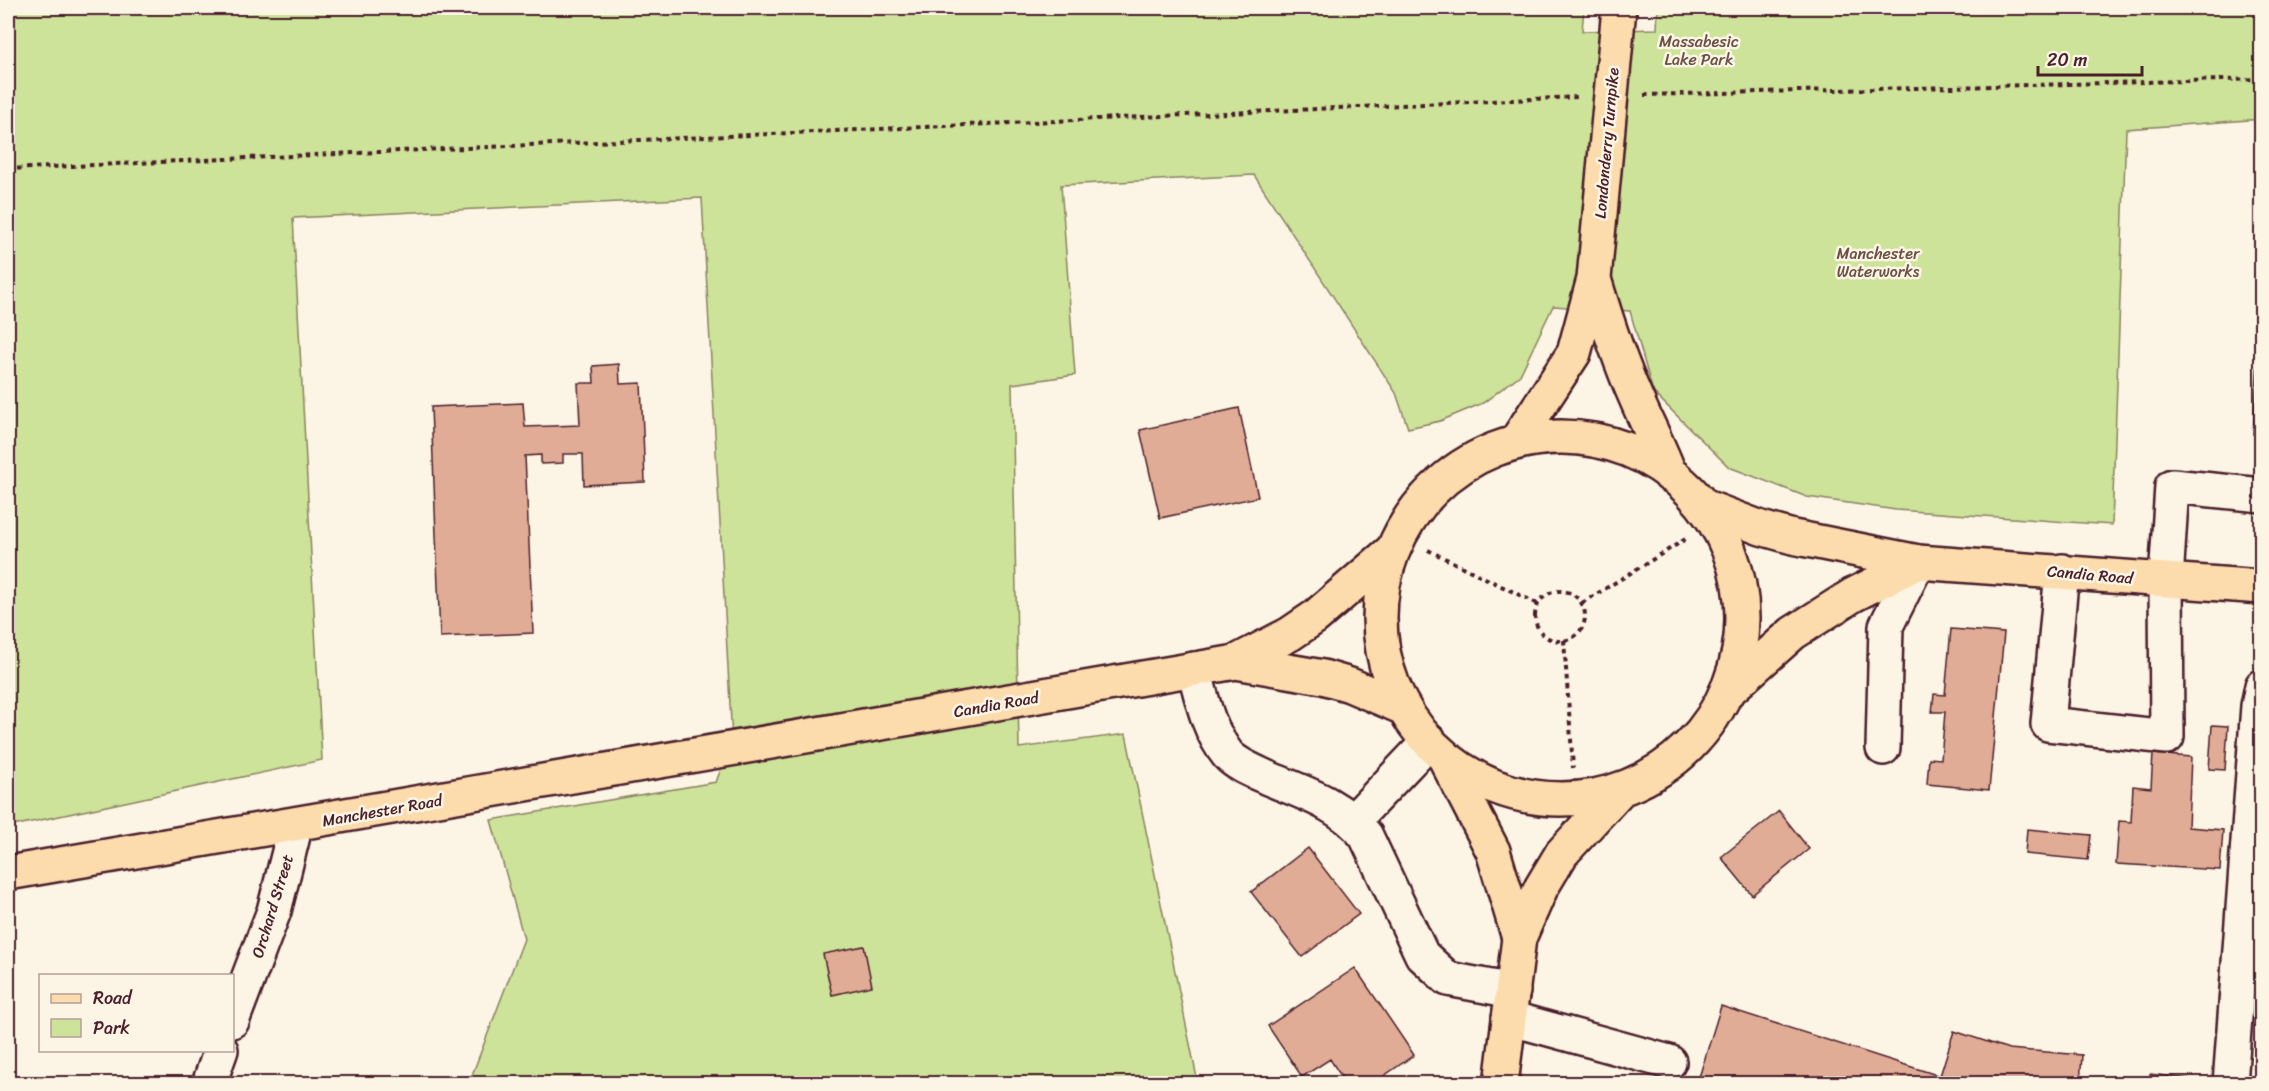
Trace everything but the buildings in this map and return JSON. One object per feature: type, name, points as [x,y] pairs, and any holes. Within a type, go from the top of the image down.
[{"type":"main road","name":"Londonderry Turnpike","points":[[1515,443],[1574,353],[1594,279],[1618,8]]},
{"type":"main road","name":"Londonderry Turnpike","points":[[1594,279],[1636,400],[1655,435],[1670,475]]},
{"type":"main road","points":[[1436,748],[1483,782],[1528,796],[1574,799],[1620,790],[1658,771],[1691,744],[1711,720],[1726,693],[1739,655],[1742,636],[1740,596],[1732,557],[1703,506],[1670,475],[1636,453],[1597,441],[1556,437],[1515,443],[1480,456],[1449,476],[1423,501],[1398,540],[1383,588],[1380,629],[1388,670],[1404,708],[1436,748],[1493,851],[1519,938]]},
{"type":"main road","name":"Candia Road","points":[[1703,506],[1761,528],[1805,540],[1918,562],[2262,587]]},
{"type":"main road","name":"Candia Road","points":[[756,746],[1236,662],[1290,634],[1315,617],[1398,540]]},
{"type":"main road","points":[[1726,693],[1793,633],[1853,595],[1918,562]]},
{"type":"main road","name":"Candia Road","points":[[1236,662],[1323,677],[1404,708]]},
{"type":"main road","name":"Manchester Road","points":[[8,873],[756,746]]},
{"type":"main road","points":[[1501,1083],[1519,938],[1541,888],[1562,853],[1620,790]]},
{"type":"street","points":[[2062,571],[2048,724],[2167,736],[2166,580],[2172,486],[2262,495]]},
{"type":"street","points":[[1883,748],[1886,626],[1918,562]]},
{"type":"street","points":[[1194,669],[1211,728],[1229,757],[1253,771],[1329,804],[1353,820],[1366,836],[1422,955],[1448,979],[1511,1005],[1669,1062]]},
{"type":"street","points":[[2230,1083],[2261,692]]},
{"type":"street","points":[[1353,820],[1436,748]]},
{"type":"street","name":"Orchard Street","points":[[234,1016],[274,911],[296,824]]},
{"type":"street","points":[[209,1083],[220,1052]]},
{"type":"path","points":[[8,169],[1175,118],[1611,95],[2262,79]]},
{"type":"path","points":[[1582,603],[1690,537]]},
{"type":"path","points":[[1398,540],[1420,546],[1538,604]]},
{"type":"path","points":[[1563,591],[1577,597],[1582,603],[1585,611],[1582,628],[1577,634],[1564,640],[1553,639],[1539,629],[1535,612],[1538,604],[1549,594],[1563,591]]},
{"type":"path","points":[[1564,640],[1573,768]]},
{"type":"green space","name":"Manchester Waterworks","points":[[8,8],[1584,8],[1582,31],[1657,29],[1658,8],[2261,8],[2262,119],[2126,129],[2112,525],[1896,510],[1807,497],[1729,467],[1653,392],[1630,311],[1553,306],[1520,375],[1483,403],[1440,421],[1408,428],[1396,393],[1254,175],[1061,185],[1075,375],[1012,384],[1019,748],[1126,734],[1198,1083],[469,1083],[524,939],[491,820],[716,782],[732,740],[702,198],[293,218],[322,760],[8,827]]},
{"type":"park label","name":"Massabesic Lake Park","points":[[1699,50]]}]
